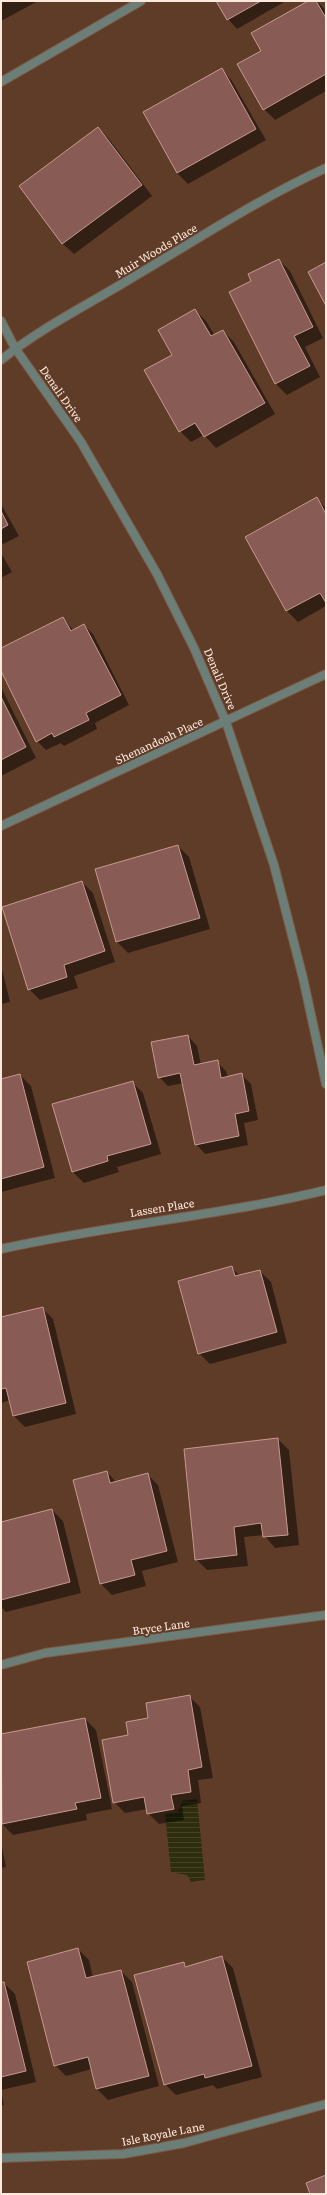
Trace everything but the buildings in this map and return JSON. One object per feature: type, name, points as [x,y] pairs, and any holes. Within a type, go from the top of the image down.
[{"type":"street","points":[[1,82],[141,1]]},
{"type":"street","name":"Muir Woods Place","points":[[1,360],[15,348],[287,186],[326,168]]},
{"type":"street","name":"Denali Drive","points":[[1,321],[15,348],[82,442],[119,506],[157,574],[194,648],[226,722],[274,865],[303,978],[326,1084]]},
{"type":"street","name":"Shenandoah Place","points":[[1,826],[326,674]]},
{"type":"street","name":"Lassen Place","points":[[1,1249],[60,1236],[280,1201],[326,1190]]},
{"type":"street","name":"Bryce Lane","points":[[1,1665],[45,1653],[326,1616]]},
{"type":"street","name":"Isle Royale Lane","points":[[1,2158],[123,2154],[184,2143],[326,2104]]},
{"type":"shaded area","points":[[197,1799],[205,1880],[191,1882],[187,1875],[171,1872],[165,1814],[176,1813],[180,1808],[182,1801]]}]
